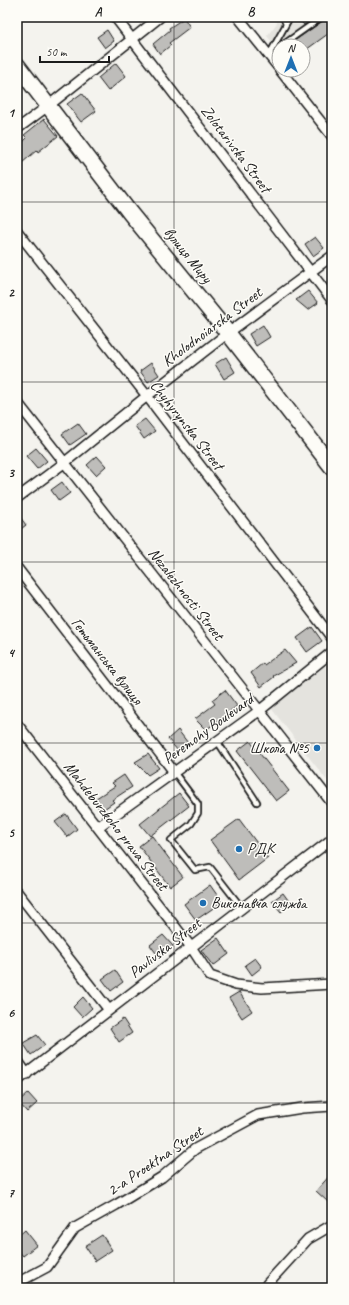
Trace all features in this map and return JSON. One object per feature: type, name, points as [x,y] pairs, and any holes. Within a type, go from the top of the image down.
[{"type":"main road","name":"вулиця Миру","points":[[17,65],[130,213],[228,333],[332,468]]},
{"type":"street","name":"Zolotarivska Street","points":[[115,17],[332,300]]},
{"type":"street","points":[[17,129],[160,17]]},
{"type":"street","points":[[238,17],[271,58]]},
{"type":"street","points":[[287,78],[332,136]]},
{"type":"street","name":"Chyhyrynska Street","points":[[17,232],[147,396],[332,638]]},
{"type":"street","name":"Kholodnoiarska Street","points":[[17,498],[64,463],[228,333],[332,256]]},
{"type":"street","name":"Nezalezhnosti Street","points":[[17,402],[332,803]]},
{"type":"street","name":"Гетьманська вулиця","points":[[17,568],[174,772]]},
{"type":"street","name":"Peremohy Boulevard","points":[[98,827],[259,712],[332,652]]},
{"type":"street","name":"Mahdeburzkoho prava Street","points":[[17,724],[191,947],[210,976],[236,985],[262,988],[332,984]]},
{"type":"street","name":"Pavlivska Street","points":[[17,1081],[332,839]]},
{"type":"street","points":[[17,892],[109,1010]]},
{"type":"street","points":[[17,1060],[27,1074]]},
{"type":"street","name":"2-a Proektna Street","points":[[17,1283],[47,1267],[75,1228],[162,1177],[195,1149],[258,1115],[302,1108],[332,1106]]},
{"type":"street","points":[[266,1288],[308,1239],[332,1225]]},
{"type":"lane","points":[[283,17],[286,24]]},
{"type":"lane","points":[[269,55],[290,17]]},
{"type":"lane","points":[[293,38],[322,17]]},
{"type":"lane","points":[[217,741],[257,802]]},
{"type":"lane","points":[[174,772],[198,804],[198,813],[191,824],[171,840],[195,870],[210,867],[242,908]]},
{"type":"shaded area","points":[[275,17],[332,17],[332,31],[311,46],[311,38],[271,38],[271,41],[267,36],[277,23]]},
{"type":"shaded area","name":"Школа №5","points":[[332,661],[332,787],[271,708]]},
{"type":"building","points":[[297,17],[316,17],[304,25]]},
{"type":"building","points":[[326,17],[332,17],[332,31],[311,46],[311,38],[298,38]]},
{"type":"building","points":[[184,18],[190,27],[169,43],[171,45],[160,54],[153,44],[170,30],[169,28]]},
{"type":"building","points":[[107,30],[114,41],[105,48],[97,37]]},
{"type":"building","points":[[116,63],[126,76],[108,91],[98,78]]},
{"type":"building","points":[[82,93],[96,111],[81,122],[67,104]]},
{"type":"building","points":[[44,119],[58,136],[38,152],[37,150],[22,163],[17,158],[17,148],[27,138],[24,135]]},
{"type":"building","points":[[315,237],[324,248],[313,256],[305,244]]},
{"type":"building","points":[[308,291],[318,303],[308,310],[296,300]]},
{"type":"building","points":[[263,325],[270,337],[256,346],[249,334]]},
{"type":"building","points":[[226,357],[235,372],[224,379],[215,364]]},
{"type":"building","points":[[151,363],[159,375],[148,382],[140,371]]},
{"type":"building","points":[[145,419],[155,431],[144,439],[135,426]]},
{"type":"building","points":[[78,423],[86,434],[70,445],[62,434]]},
{"type":"building","points":[[36,448],[47,461],[37,469],[26,456]]},
{"type":"building","points":[[97,456],[106,466],[96,475],[87,465]]},
{"type":"building","points":[[62,482],[70,493],[59,501],[51,490]]},
{"type":"building","points":[[17,513],[26,525],[17,532]]},
{"type":"building","points":[[312,627],[322,641],[307,652],[297,638]]},
{"type":"building","points":[[285,650],[296,663],[273,676],[274,677],[261,687],[251,673],[263,663],[264,665]]},
{"type":"building","points":[[225,690],[237,706],[206,730],[195,719],[215,704],[212,700]]},
{"type":"building","points":[[178,730],[188,743],[178,751],[168,739]]},
{"type":"building","points":[[250,741],[289,791],[276,801],[237,751]]},
{"type":"building","points":[[148,754],[159,768],[148,775],[135,762]]},
{"type":"building","points":[[124,775],[132,787],[112,800],[114,802],[101,811],[93,800],[115,786],[112,783]]},
{"type":"building","points":[[179,793],[189,806],[150,836],[140,824]]},
{"type":"building","points":[[66,814],[77,829],[67,837],[55,822]]},
{"type":"building","name":"РДК","points":[[239,819],[268,858],[239,880],[210,840]]},
{"type":"building","points":[[152,836],[183,877],[170,887],[139,846]]},
{"type":"building","name":"Виконавча служба","points":[[210,885],[222,902],[196,920],[184,904]]},
{"type":"building","points":[[283,893],[291,904],[281,912],[272,901]]},
{"type":"building","points":[[163,935],[173,946],[159,957],[150,945]]},
{"type":"building","points":[[218,938],[229,954],[213,966],[201,950]]},
{"type":"building","points":[[255,958],[262,967],[252,975],[245,965]]},
{"type":"building","points":[[115,970],[123,982],[111,991],[102,979]]},
{"type":"building","points":[[239,992],[252,1011],[242,1018],[229,998]]},
{"type":"building","points":[[83,997],[92,1008],[82,1017],[73,1007]]},
{"type":"building","points":[[123,1019],[132,1033],[119,1042],[110,1028]]},
{"type":"building","points":[[37,1035],[45,1045],[31,1055],[23,1043]]},
{"type":"building","points":[[28,1093],[37,1103],[27,1112],[18,1102]]},
{"type":"building","points":[[332,1173],[332,1198],[328,1202],[316,1191]]},
{"type":"building","points":[[25,1230],[37,1245],[23,1256],[17,1249],[17,1237]]},
{"type":"building","points":[[102,1235],[112,1250],[95,1261],[85,1246]]},
{"type":"place","name":"Школа №5","points":[[317,748]]},
{"type":"place","name":"РДК","points":[[239,849]]},
{"type":"place","name":"Виконавча служба","points":[[203,903]]}]
